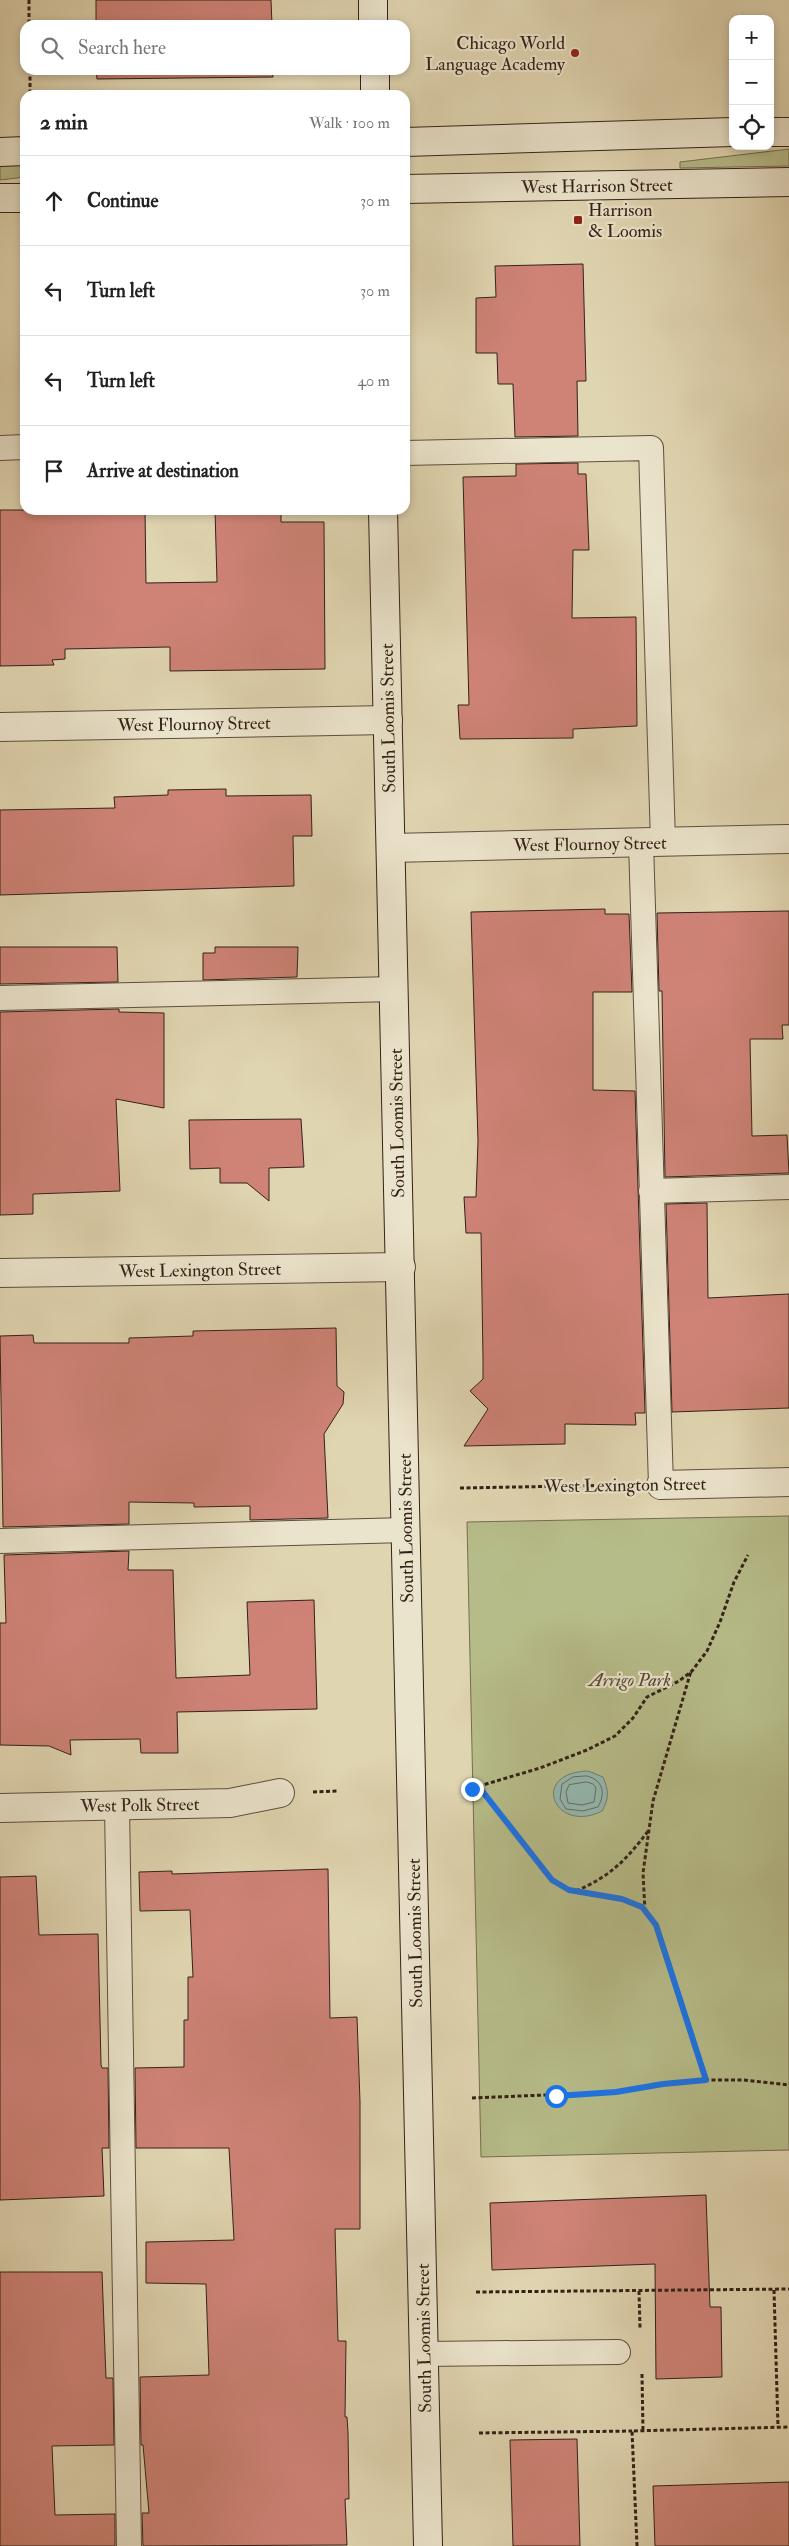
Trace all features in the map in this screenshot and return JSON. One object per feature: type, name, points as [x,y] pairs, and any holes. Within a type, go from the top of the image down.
[{"type":"street","points":[[373,0],[374,20]]},
{"type":"street","points":[[375,75],[375,90]]},
{"type":"street","points":[[410,142],[729,132]]},
{"type":"street","points":[[774,132],[789,132]]},
{"type":"street","points":[[0,152],[20,151]]},
{"type":"street","name":"West Harrison Street","points":[[410,189],[789,182]]},
{"type":"street","points":[[0,198],[20,198]]},
{"type":"street","name":"South Loomis Street","points":[[383,515],[428,2546]]},
{"type":"street","name":"West Flournoy Street","points":[[0,727],[388,720]]},
{"type":"street","name":"West Flournoy Street","points":[[391,848],[789,840]]},
{"type":"street","name":"West Lexington Street","points":[[0,1273],[401,1267]]},
{"type":"street","name":"West Lexington Street","points":[[661,1485],[789,1482]]},
{"type":"street","name":"West Polk Street","points":[[0,1808],[230,1803],[280,1793]]},
{"type":"lane","points":[[0,448],[20,448]]},
{"type":"lane","points":[[410,453],[651,448],[651,1191],[661,1485]]},
{"type":"lane","points":[[0,998],[394,989]]},
{"type":"lane","points":[[651,1191],[789,1187]]},
{"type":"lane","points":[[0,1540],[406,1530]]},
{"type":"lane","points":[[117,1806],[130,2546]]},
{"type":"lane","points":[[424,2354],[618,2352]]},
{"type":"path","points":[[29,0],[29,20]]},
{"type":"path","points":[[30,75],[30,90]]},
{"type":"path","name":"West Lexington Street","points":[[460,1488],[661,1485]]},
{"type":"path","points":[[466,1790],[540,1768],[615,1736],[633,1718],[647,1697],[679,1681],[692,1671],[707,1651],[720,1622],[734,1582],[748,1555]]},
{"type":"path","points":[[645,1911],[643,1872],[653,1801],[692,1671]]},
{"type":"path","points":[[479,1787],[552,1880],[575,1891],[622,1899],[642,1907],[656,1925],[706,2080]]},
{"type":"path","points":[[575,1891],[599,1881],[625,1861],[649,1830]]},
{"type":"path","points":[[472,2098],[616,2092],[663,2084],[706,2080],[744,2080],[789,2085]]},
{"type":"path","points":[[774,2290],[778,2427]]},
{"type":"path","points":[[476,2292],[789,2290]]},
{"type":"path","points":[[479,2433],[789,2427]]},
{"type":"path","points":[[632,2431],[637,2546]]},
{"type":"green space","points":[[789,149],[789,166],[680,168],[680,162]]},
{"type":"green space","points":[[0,163],[20,163],[20,178],[0,180]]},
{"type":"green space","name":"Arrigo Park","points":[[789,1516],[789,2150],[481,2157],[467,1522]]},
{"type":"water","points":[[588,1771],[603,1777],[607,1790],[606,1802],[602,1811],[585,1816],[572,1815],[561,1809],[555,1801],[554,1791],[558,1781],[569,1774]]},
{"type":"building","points":[[96,0],[271,0],[272,20],[96,20]]},
{"type":"building","points":[[97,75],[273,75],[273,77],[97,79]]},
{"type":"building","points":[[583,264],[586,381],[577,381],[578,436],[515,437],[513,384],[498,384],[497,353],[476,353],[476,298],[496,297],[495,266]]},
{"type":"building","points":[[578,463],[578,474],[586,474],[589,550],[573,550],[572,618],[636,617],[637,726],[573,729],[573,738],[460,739],[458,705],[469,705],[463,477],[516,476],[516,464]]},
{"type":"building","points":[[0,510],[20,510],[20,515],[145,515],[146,583],[217,582],[215,515],[281,515],[281,522],[324,522],[325,669],[170,671],[170,647],[65,649],[65,659],[52,660],[54,665],[0,666]]},
{"type":"building","points":[[226,789],[226,796],[311,795],[312,836],[293,836],[294,886],[0,895],[0,810],[115,808],[114,797],[168,795],[168,790]]},
{"type":"building","points":[[605,909],[605,914],[629,914],[632,992],[593,992],[593,1090],[635,1091],[645,1413],[635,1413],[636,1425],[565,1424],[565,1444],[464,1446],[488,1409],[470,1391],[483,1379],[481,1233],[466,1233],[464,1197],[476,1197],[478,1141],[471,912]]},
{"type":"building","points":[[789,911],[789,1025],[782,1025],[783,1039],[750,1039],[752,1136],[787,1135],[789,1173],[665,1177],[662,991],[659,991],[657,913]]},
{"type":"building","points":[[0,947],[117,947],[118,982],[0,984]]},
{"type":"building","points":[[215,947],[298,947],[297,977],[203,980],[203,953],[215,953]]},
{"type":"building","points":[[119,1009],[119,1012],[164,1013],[164,1108],[116,1099],[120,1191],[33,1194],[33,1214],[0,1215],[0,1012]]},
{"type":"building","points":[[301,1119],[304,1167],[269,1168],[269,1201],[247,1183],[220,1183],[220,1168],[190,1169],[189,1120]]},
{"type":"building","points":[[707,1203],[708,1298],[789,1294],[789,1408],[672,1412],[666,1204]]},
{"type":"building","points":[[336,1328],[337,1386],[344,1392],[343,1404],[324,1434],[328,1518],[250,1520],[250,1506],[194,1507],[194,1503],[129,1502],[129,1524],[3,1527],[0,1336],[33,1335],[34,1343],[129,1343],[129,1338],[193,1336],[193,1331]]},
{"type":"building","points":[[129,1551],[128,1570],[173,1570],[176,1678],[250,1675],[247,1602],[314,1600],[317,1709],[177,1712],[178,1753],[141,1753],[140,1739],[70,1740],[71,1755],[49,1746],[0,1745],[0,1623],[6,1623],[4,1555]]},
{"type":"building","points":[[328,1869],[330,2018],[357,2017],[360,2102],[360,2229],[335,2229],[338,2341],[346,2341],[345,2417],[347,2417],[348,2432],[349,2499],[345,2499],[347,2545],[143,2546],[142,2513],[149,2513],[143,2445],[141,2445],[140,2377],[209,2375],[206,2284],[146,2283],[146,2242],[234,2240],[229,2148],[136,2148],[135,2068],[184,2067],[184,2020],[188,2020],[188,1977],[193,1977],[190,1910],[140,1911],[139,1872],[172,1871],[172,1874]]},
{"type":"building","points":[[36,1876],[39,1935],[98,1934],[101,2065],[102,2068],[108,2068],[109,2148],[102,2148],[104,2196],[0,2200],[0,1877]]},
{"type":"building","points":[[706,2195],[710,2307],[721,2307],[722,2377],[656,2379],[655,2264],[492,2270],[490,2203]]},
{"type":"building","points":[[0,2272],[102,2272],[106,2378],[113,2378],[114,2445],[52,2446],[55,2515],[115,2514],[115,2546],[0,2546]]},
{"type":"building","points":[[577,2439],[580,2546],[513,2546],[510,2440]]},
{"type":"building","points":[[789,2482],[789,2546],[655,2546],[653,2486]]},
{"type":"place","name":"Chicago World Language Academy","points":[[575,53]]},
{"type":"place","name":"Harrison & Loomis","points":[[578,220]]},
{"type":"route","points":[[472,1789],[479,1787],[552,1880],[569,1890],[622,1899],[642,1907],[656,1925],[706,2080],[663,2084],[616,2092],[556,2096]]}]
